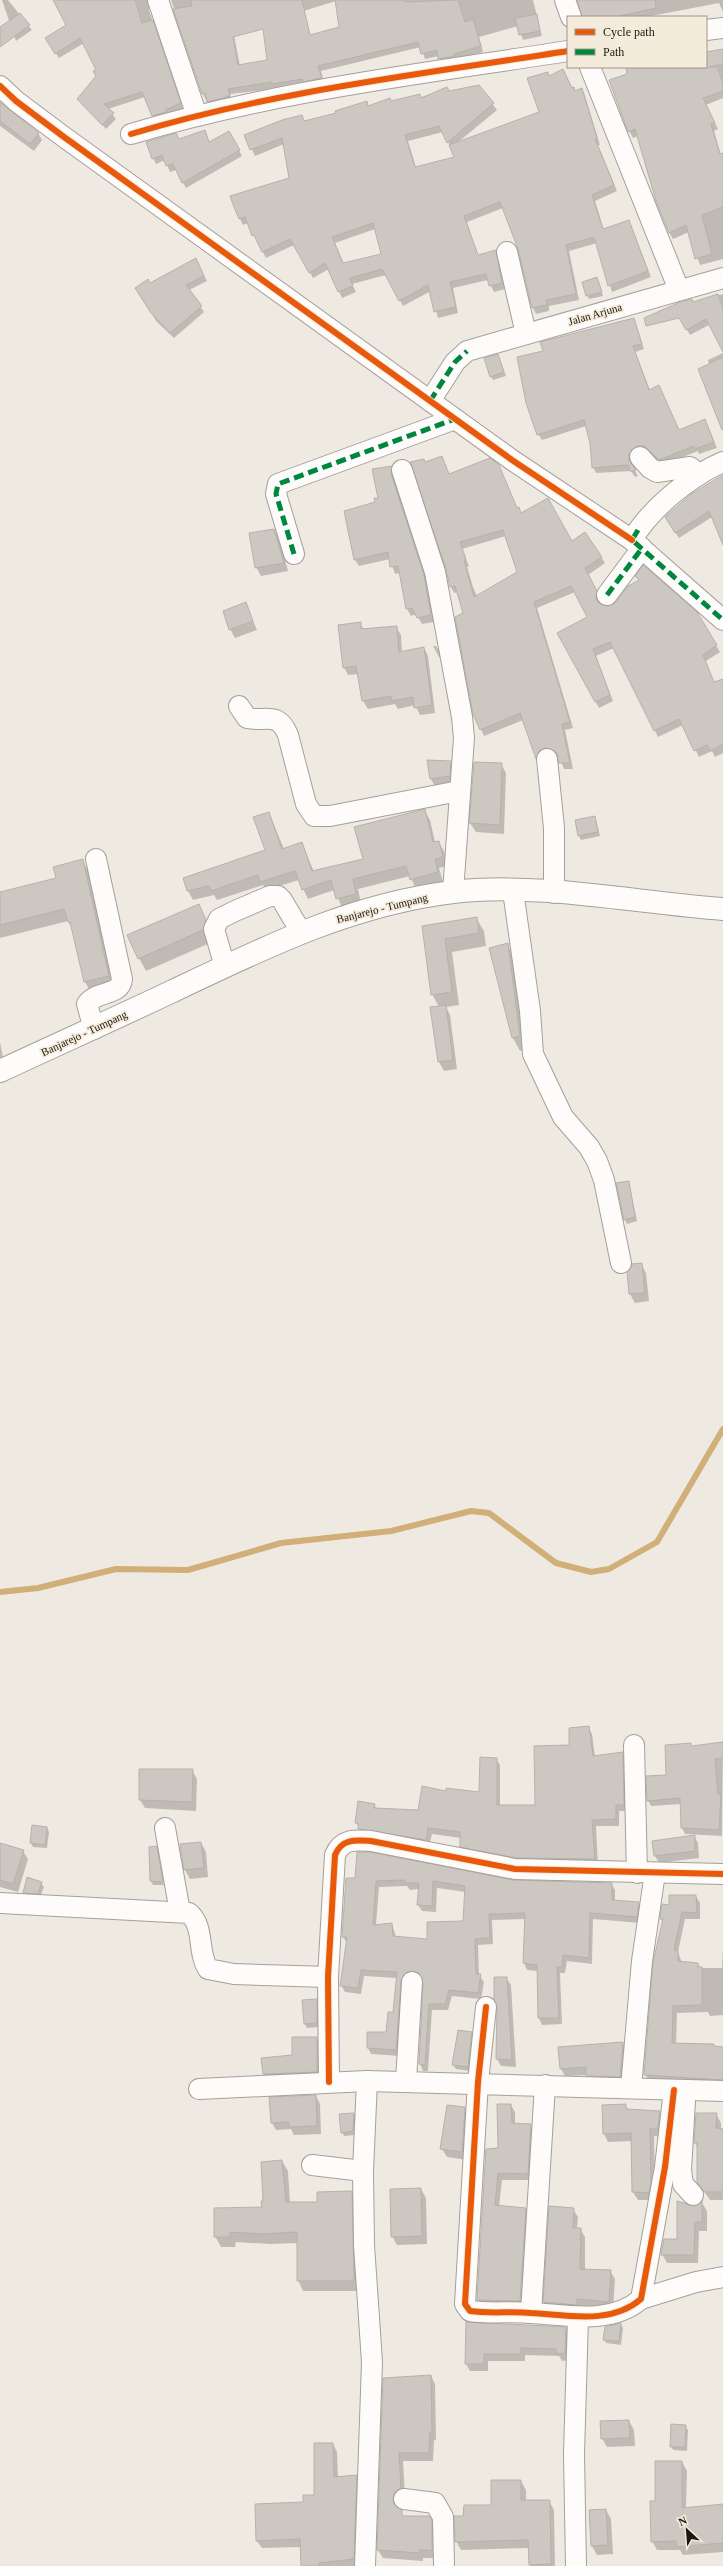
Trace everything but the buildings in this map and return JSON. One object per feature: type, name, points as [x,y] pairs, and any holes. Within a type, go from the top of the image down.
[{"type":"main road","name":"Banjarejo - Tumpang","points":[[0,1071],[94,1029],[301,932],[372,908],[453,892],[513,891],[554,892],[723,909]]},
{"type":"street","points":[[158,0],[197,116]]},
{"type":"street","points":[[565,0],[571,16]]},
{"type":"street","points":[[707,30],[723,28]]},
{"type":"street","points":[[131,134],[276,97],[567,51]]},
{"type":"street","points":[[590,68],[679,290]]},
{"type":"street","points":[[0,86],[16,101],[64,137],[431,399],[455,419],[512,460],[637,539],[723,620]]},
{"type":"street","points":[[507,252],[526,334]]},
{"type":"street","name":"Jalan Arjuna","points":[[431,399],[460,355],[467,351],[723,278]]},
{"type":"street","points":[[294,554],[276,494],[278,484],[455,419]]},
{"type":"street","points":[[640,457],[650,468],[657,472],[690,467],[699,475]]},
{"type":"street","points":[[607,595],[652,513],[699,475],[723,462]]},
{"type":"street","points":[[402,470],[435,572],[458,696],[464,738],[459,791],[453,892]]},
{"type":"street","points":[[239,706],[247,718],[274,719],[283,725],[288,735],[306,807],[314,816],[330,816],[459,791]]},
{"type":"street","points":[[547,759],[554,828],[554,892]]},
{"type":"street","points":[[94,1029],[87,1004],[92,999],[119,987],[122,978],[96,859]]},
{"type":"street","points":[[513,891],[530,1011],[533,1054],[563,1117],[586,1143],[597,1161],[604,1180],[621,1262]]},
{"type":"street","points":[[225,967],[214,929],[219,919],[235,911],[270,896],[278,896],[282,900],[301,932]]},
{"type":"street","points":[[631,2088],[642,1961],[646,1873],[634,1745]]},
{"type":"street","points":[[165,1828],[180,1912]]},
{"type":"street","points":[[329,2082],[328,1977],[335,1854],[341,1844],[347,1841],[371,1840],[515,1869],[723,1874]]},
{"type":"street","points":[[0,1903],[189,1913],[197,1922],[202,1956],[208,1969],[234,1974],[328,1977]]},
{"type":"street","points":[[406,2081],[412,1982]]},
{"type":"street","points":[[486,2006],[478,2082],[465,2304],[467,2308],[474,2312],[531,2313],[578,2317],[619,2313],[630,2309],[641,2299],[696,2282],[723,2277]]},
{"type":"street","points":[[365,2566],[372,2362],[364,2245],[363,2171],[367,2081]]},
{"type":"street","points":[[199,2089],[329,2082],[406,2081],[478,2082],[680,2091],[723,2091]]},
{"type":"street","points":[[531,2313],[545,2085]]},
{"type":"street","points":[[680,2091],[681,2170],[683,2184],[693,2195]]},
{"type":"street","points":[[641,2299],[680,2091]]},
{"type":"street","points":[[312,2165],[363,2171]]},
{"type":"street","points":[[576,2566],[574,2454],[578,2317]]},
{"type":"street","points":[[404,2499],[435,2503],[440,2509],[443,2517],[444,2566]]},
{"type":"waterway","points":[[0,1592],[38,1588],[116,1569],[188,1570],[281,1543],[391,1531],[471,1511],[489,1513],[556,1563],[591,1572],[609,1569],[657,1542],[723,1429]]},
{"type":"marked path","points":[[430,401],[455,362],[467,351]]},
{"type":"marked path","points":[[294,554],[276,494],[278,484],[455,419]]},
{"type":"marked path","points":[[638,530],[632,540],[723,620]]},
{"type":"marked path","points":[[607,595],[642,548]]},
{"type":"cycle path","points":[[131,134],[239,106],[294,95],[403,76],[567,51]]},
{"type":"cycle path","points":[[0,86],[16,101],[64,137],[512,460],[632,540]]},
{"type":"cycle path","points":[[329,2082],[328,1977],[335,1855],[338,1849],[346,1843],[350,1841],[371,1841],[515,1869],[723,1874]]},
{"type":"cycle path","points":[[486,2007],[478,2082],[465,2304],[470,2311],[523,2312],[589,2316],[616,2312],[629,2307],[641,2299],[665,2167],[674,2090]]}]
